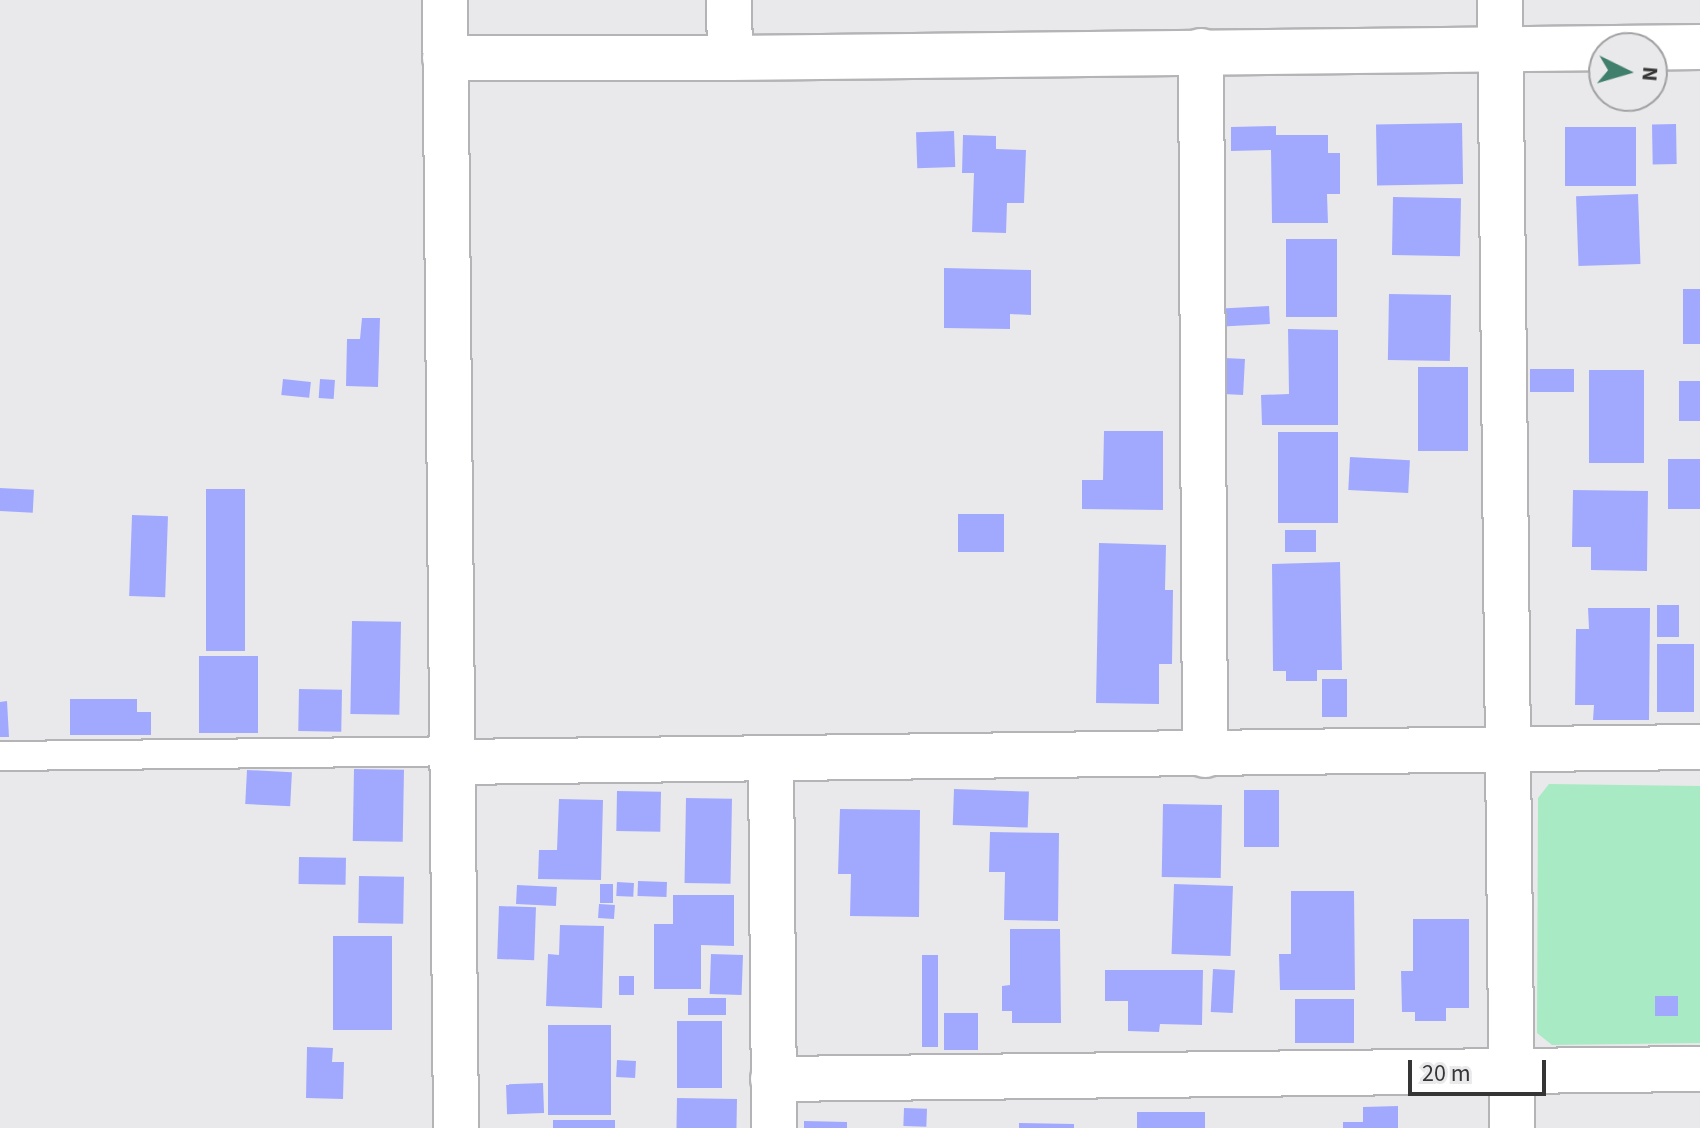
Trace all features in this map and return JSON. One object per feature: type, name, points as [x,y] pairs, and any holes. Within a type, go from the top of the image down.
[{"type":"street","points":[[445,0],[456,1128]]},
{"type":"street","points":[[729,0],[730,58]]},
{"type":"street","points":[[1500,0],[1512,1128]]},
{"type":"street","points":[[445,58],[730,58],[1700,47]]},
{"type":"street","points":[[1201,51],[1205,755]]},
{"type":"street","points":[[453,756],[771,760],[1700,747]]},
{"type":"street","points":[[771,760],[774,1128]]},
{"type":"street","points":[[773,1079],[1700,1069]]},
{"type":"lane","points":[[0,756],[453,756]]},
{"type":"green space","points":[[1549,784],[1700,786],[1700,1043],[1552,1045],[1537,1033],[1538,798]]},
{"type":"building","points":[[1462,123],[1463,184],[1377,185],[1376,125]]},
{"type":"building","points":[[1652,124],[1676,124],[1677,164],[1653,164]]},
{"type":"building","points":[[1276,126],[1276,135],[1328,135],[1328,153],[1340,153],[1340,194],[1327,194],[1328,223],[1272,223],[1271,150],[1231,151],[1231,127]]},
{"type":"building","points":[[1565,127],[1636,127],[1636,186],[1565,186]]},
{"type":"building","points":[[954,131],[955,167],[917,168],[916,132]]},
{"type":"building","points":[[963,135],[996,136],[996,149],[1026,150],[1024,203],[1007,203],[1006,233],[972,232],[974,173],[962,173]]},
{"type":"building","points":[[1638,194],[1640,264],[1578,266],[1576,196]]},
{"type":"building","points":[[1393,197],[1461,198],[1460,256],[1392,255]]},
{"type":"building","points":[[1286,239],[1337,239],[1337,317],[1286,317]]},
{"type":"building","points":[[944,268],[1031,270],[1031,315],[1010,314],[1010,329],[944,328]]},
{"type":"building","points":[[1683,289],[1700,289],[1700,344],[1683,344]]},
{"type":"building","points":[[1389,294],[1451,295],[1450,361],[1388,360]]},
{"type":"building","points":[[1269,306],[1270,324],[1223,326],[1222,308]]},
{"type":"building","points":[[362,318],[380,318],[378,387],[346,386],[347,339],[360,339]]},
{"type":"building","points":[[1288,329],[1338,330],[1338,425],[1262,425],[1261,395],[1289,394]]},
{"type":"building","points":[[1225,358],[1245,359],[1243,395],[1223,394]]},
{"type":"building","points":[[1418,367],[1468,367],[1468,451],[1418,451]]},
{"type":"building","points":[[1530,369],[1574,369],[1574,392],[1530,392]]},
{"type":"building","points":[[1589,370],[1644,370],[1644,463],[1589,463]]},
{"type":"building","points":[[283,379],[311,382],[309,398],[281,395]]},
{"type":"building","points":[[320,379],[335,380],[334,399],[319,398]]},
{"type":"building","points":[[1679,381],[1700,381],[1700,421],[1679,421]]},
{"type":"building","points":[[1104,431],[1163,431],[1163,510],[1082,509],[1082,480],[1103,480]]},
{"type":"building","points":[[1278,432],[1338,432],[1338,523],[1278,523]]},
{"type":"building","points":[[1350,457],[1410,460],[1408,493],[1348,490]]},
{"type":"building","points":[[1668,459],[1700,459],[1700,509],[1668,509]]},
{"type":"building","points":[[0,488],[34,490],[33,513],[0,511]]},
{"type":"building","points":[[206,489],[245,489],[245,651],[206,651]]},
{"type":"building","points":[[1573,490],[1648,491],[1647,571],[1591,570],[1591,547],[1572,547]]},
{"type":"building","points":[[958,514],[1004,514],[1004,552],[958,552]]},
{"type":"building","points":[[132,515],[168,516],[165,597],[129,596]]},
{"type":"building","points":[[1285,530],[1316,530],[1316,552],[1285,552]]},
{"type":"building","points":[[1099,543],[1166,545],[1165,590],[1173,590],[1172,664],[1159,664],[1159,704],[1096,703]]},
{"type":"building","points":[[1340,562],[1342,670],[1317,670],[1317,681],[1286,681],[1286,671],[1273,671],[1272,564]]},
{"type":"building","points":[[1657,605],[1679,605],[1679,637],[1657,637]]},
{"type":"building","points":[[1588,608],[1650,608],[1649,720],[1593,720],[1594,705],[1575,705],[1576,629],[1589,629]]},
{"type":"building","points":[[352,621],[401,622],[399,715],[350,714]]},
{"type":"building","points":[[1657,644],[1694,644],[1694,712],[1657,712]]},
{"type":"building","points":[[199,656],[258,656],[258,733],[199,733]]},
{"type":"building","points":[[1322,679],[1347,679],[1347,717],[1322,717]]},
{"type":"building","points":[[299,689],[342,690],[341,732],[298,731]]},
{"type":"building","points":[[70,699],[137,699],[137,712],[151,712],[151,735],[70,735]]},
{"type":"building","points":[[7,701],[9,737],[0,737],[0,702]]},
{"type":"building","points":[[354,769],[404,770],[403,842],[353,841]]},
{"type":"building","points":[[247,770],[292,772],[290,806],[245,804]]},
{"type":"building","points":[[954,789],[1029,792],[1028,828],[953,825]]},
{"type":"building","points":[[1244,790],[1279,790],[1279,847],[1244,847]]},
{"type":"building","points":[[617,791],[661,792],[660,832],[616,831]]},
{"type":"building","points":[[686,798],[732,799],[731,884],[685,883]]},
{"type":"building","points":[[559,799],[603,800],[601,880],[538,879],[539,850],[557,850]]},
{"type":"building","points":[[1163,804],[1222,805],[1221,878],[1162,877]]},
{"type":"building","points":[[840,809],[920,810],[919,917],[850,916],[851,874],[838,874]]},
{"type":"building","points":[[990,832],[1059,833],[1058,921],[1004,920],[1005,872],[989,872]]},
{"type":"building","points":[[299,857],[346,858],[346,885],[299,884]]},
{"type":"building","points":[[359,876],[404,877],[403,924],[358,923]]},
{"type":"building","points":[[638,881],[667,882],[666,897],[637,896]]},
{"type":"building","points":[[617,882],[634,883],[633,897],[616,896]]},
{"type":"building","points":[[600,884],[613,884],[613,903],[600,903]]},
{"type":"building","points":[[1174,884],[1233,886],[1231,956],[1172,954]]},
{"type":"building","points":[[517,885],[557,887],[556,906],[516,904]]},
{"type":"building","points":[[1291,891],[1354,891],[1355,990],[1280,990],[1279,954],[1291,954]]},
{"type":"building","points":[[673,895],[734,895],[734,946],[701,945],[701,989],[654,989],[654,924],[673,924]]},
{"type":"building","points":[[599,904],[615,905],[614,919],[598,918]]},
{"type":"building","points":[[499,906],[536,907],[534,960],[497,959]]},
{"type":"building","points":[[1413,919],[1469,919],[1469,1008],[1446,1008],[1446,1021],[1415,1021],[1415,1012],[1402,1012],[1401,971],[1413,971]]},
{"type":"building","points":[[560,925],[604,926],[602,1008],[546,1006],[548,954],[559,955]]},
{"type":"building","points":[[1010,929],[1060,929],[1061,1023],[1012,1023],[1012,1011],[1002,1011],[1002,986],[1010,985]]},
{"type":"building","points":[[333,936],[392,936],[392,1030],[333,1030]]},
{"type":"building","points":[[711,954],[743,955],[742,995],[710,994]]},
{"type":"building","points":[[922,955],[938,955],[938,1047],[922,1047]]},
{"type":"building","points":[[1213,969],[1235,970],[1233,1013],[1211,1012]]},
{"type":"building","points":[[1105,970],[1203,970],[1202,1025],[1160,1024],[1159,1032],[1128,1031],[1128,1001],[1105,1001]]},
{"type":"building","points":[[619,976],[634,976],[634,995],[619,995]]},
{"type":"building","points":[[1655,996],[1678,996],[1678,1016],[1655,1016]]},
{"type":"building","points":[[688,998],[726,998],[726,1015],[688,1015]]},
{"type":"building","points":[[1295,999],[1354,999],[1354,1043],[1295,1043]]},
{"type":"building","points":[[944,1013],[978,1013],[978,1050],[944,1050]]},
{"type":"building","points":[[677,1021],[722,1021],[722,1088],[677,1088]]},
{"type":"building","points":[[548,1025],[611,1025],[611,1115],[548,1115]]},
{"type":"building","points":[[307,1047],[333,1048],[332,1062],[344,1062],[343,1099],[306,1098]]},
{"type":"building","points":[[617,1060],[636,1061],[635,1078],[616,1077]]},
{"type":"building","points":[[543,1083],[544,1113],[507,1114],[506,1084]]},
{"type":"building","points":[[677,1098],[737,1099],[736,1128],[676,1128]]},
{"type":"building","points":[[1398,1106],[1398,1128],[1343,1128],[1343,1122],[1363,1122],[1363,1107]]},
{"type":"building","points":[[904,1108],[927,1109],[926,1127],[903,1126]]},
{"type":"building","points":[[1137,1112],[1205,1112],[1205,1128],[1137,1128]]},
{"type":"building","points":[[553,1120],[615,1120],[615,1128],[553,1128]]},
{"type":"building","points":[[804,1121],[847,1122],[847,1128],[804,1128]]},
{"type":"building","points":[[1019,1123],[1074,1124],[1074,1128],[1019,1128]]}]
